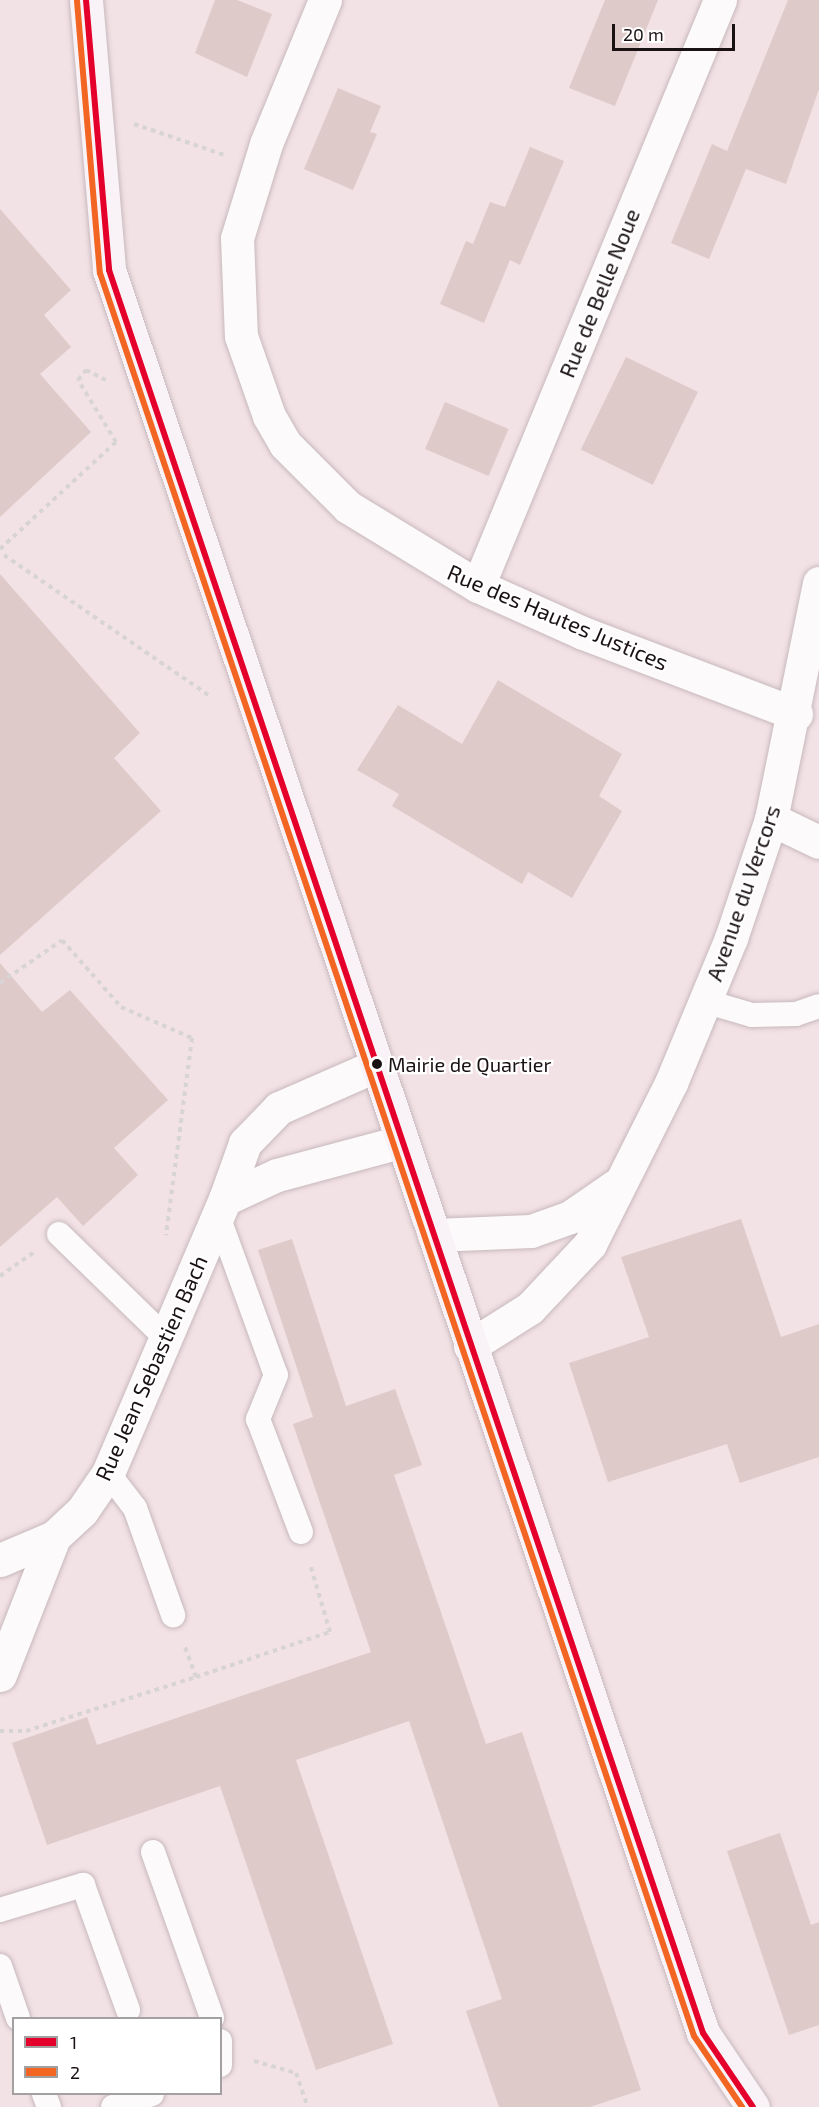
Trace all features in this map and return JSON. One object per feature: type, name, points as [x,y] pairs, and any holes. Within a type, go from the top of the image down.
[{"type":"street","points":[[86,0],[109,270],[338,962],[434,1235],[703,2033],[753,2107]]},
{"type":"street","name":"Rue des Hautes Justices","points":[[325,0],[246,203],[235,268],[241,336],[269,416],[304,467],[348,507],[478,586],[583,633],[796,714]]},
{"type":"street","name":"Rue de Belle Noue","points":[[478,586],[720,0]]},
{"type":"street","name":"Avenue du Vercors","points":[[470,1346],[558,1283],[590,1244],[615,1186],[643,1143],[704,1001],[771,819],[796,714],[819,583]]},
{"type":"street","points":[[771,819],[819,842]]},
{"type":"street","name":"Rue Jean Sebastien Bach","points":[[0,1560],[54,1538],[82,1511],[108,1473],[222,1208],[245,1143],[279,1108],[375,1066]]},
{"type":"street","points":[[222,1208],[277,1175],[400,1142]]},
{"type":"street","name":"Avenue du Vercors","points":[[434,1235],[531,1232],[570,1217],[615,1186]]},
{"type":"street","points":[[0,1675],[54,1538]]},
{"type":"lane","points":[[704,1001],[752,1016],[796,1014],[819,1006]]},
{"type":"lane","points":[[222,1208],[276,1375],[258,1419],[301,1532]]},
{"type":"lane","points":[[59,1234],[167,1339]]},
{"type":"lane","points":[[108,1473],[135,1508],[173,1615]]},
{"type":"lane","points":[[153,1852],[211,2017]]},
{"type":"lane","points":[[0,1910],[83,1885],[128,2010]]},
{"type":"lane","points":[[0,1966],[17,2017]]},
{"type":"lane","points":[[113,2107],[149,2095]]},
{"type":"path","points":[[144,128],[234,158]]},
{"type":"path","points":[[0,549],[116,442],[78,380],[86,370],[154,402]]},
{"type":"path","points":[[4,555],[215,699]]},
{"type":"path","points":[[0,984],[62,940],[121,1007],[192,1038],[173,1152],[166,1245]]},
{"type":"path","points":[[0,1276],[59,1234]]},
{"type":"path","points":[[0,1731],[26,1731],[330,1632],[301,1532]]},
{"type":"path","points":[[173,1615],[195,1677]]},
{"type":"path","points":[[222,2053],[296,2073],[308,2107]]},
{"type":"building","points":[[215,0],[237,0],[272,14],[247,77],[195,53]]},
{"type":"building","points":[[605,0],[658,0],[615,106],[569,88]]},
{"type":"building","points":[[788,0],[819,0],[819,89],[786,184],[746,169],[709,259],[671,243],[712,144],[727,151]]},
{"type":"building","points":[[338,88],[381,106],[370,132],[377,134],[353,190],[304,169]]},
{"type":"building","points":[[530,147],[564,161],[520,265],[510,260],[484,323],[440,304],[466,241],[473,244],[490,202],[505,207]]},
{"type":"building","points":[[0,209],[71,290],[44,315],[71,347],[40,374],[91,432],[0,517]]},
{"type":"building","points":[[626,357],[698,392],[653,485],[581,450]]},
{"type":"building","points":[[445,402],[509,429],[489,476],[425,449]]},
{"type":"building","points":[[0,574],[140,733],[114,758],[161,811],[0,955]]},
{"type":"building","points":[[498,680],[622,754],[599,796],[622,811],[572,898],[528,872],[522,884],[392,806],[399,794],[357,770],[398,705],[462,744]]},
{"type":"building","points":[[0,963],[42,1012],[70,990],[168,1100],[114,1148],[138,1175],[83,1226],[57,1197],[0,1247]]},
{"type":"building","points":[[741,1219],[781,1337],[819,1324],[819,1457],[740,1483],[727,1444],[608,1482],[569,1363],[649,1337],[621,1257]]},
{"type":"building","points":[[292,1239],[346,1406],[395,1389],[422,1465],[394,1475],[486,1744],[522,1732],[641,2090],[590,2107],[499,2107],[466,2011],[502,1999],[409,1721],[296,1760],[393,2044],[316,2070],[220,1786],[47,1845],[12,1743],[87,1717],[97,1745],[371,1652],[293,1424],[313,1417],[258,1250]]},
{"type":"building","points":[[780,1833],[811,1925],[819,1922],[819,2025],[789,2035],[727,1851]]},
{"type":"transit line","name":"1","points":[[86,0],[109,270],[703,2033],[753,2107]]},
{"type":"transit line","name":"2","points":[[77,1],[100,273],[694,2036],[742,2107]]},
{"type":"place","name":"Mairie de Quartier","points":[[377,1064]]}]
